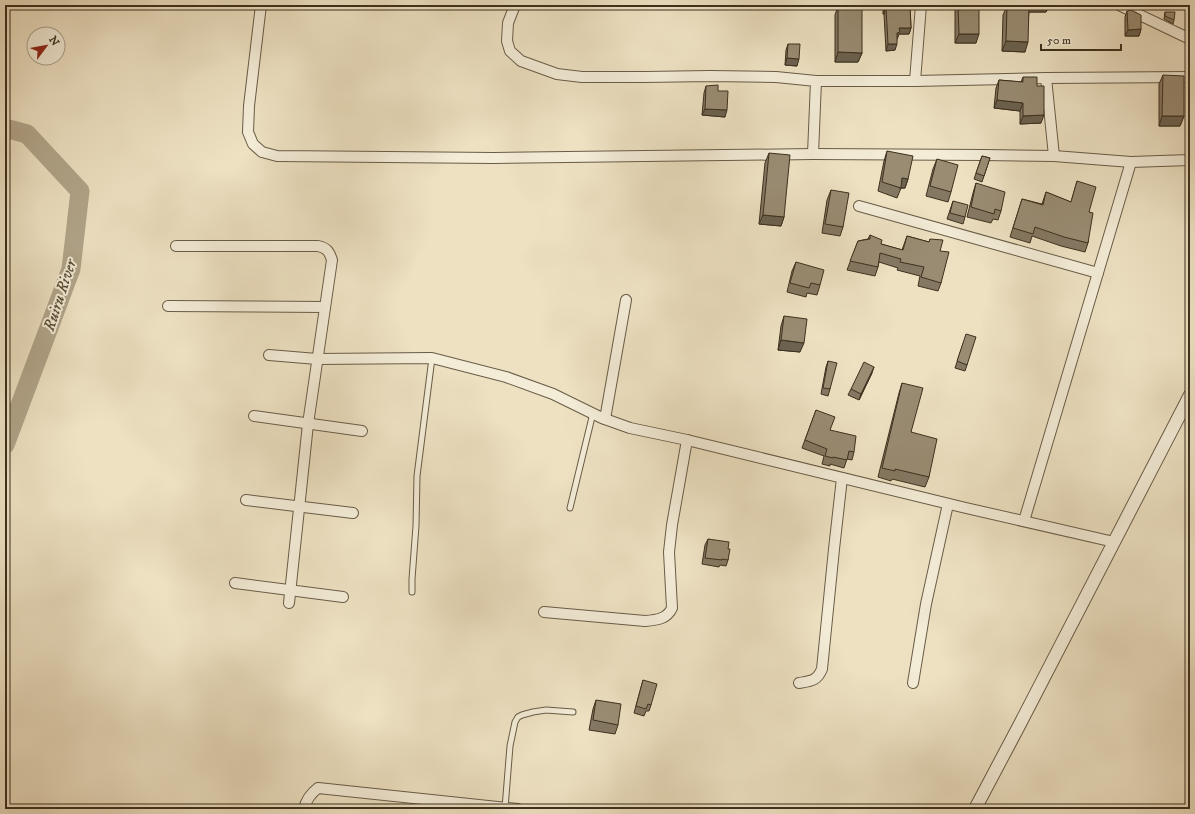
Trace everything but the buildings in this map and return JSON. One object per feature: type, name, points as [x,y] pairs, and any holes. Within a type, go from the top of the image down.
[{"type":"street","points":[[261,5],[249,106],[248,132],[253,144],[262,152],[277,156],[494,158],[813,154],[1054,156],[1131,162],[1190,160]]},
{"type":"street","points":[[515,5],[508,23],[506,41],[510,51],[521,61],[558,74],[582,77],[710,76],[801,78],[816,81],[1190,77]]},
{"type":"street","points":[[915,81],[921,5]]},
{"type":"street","points":[[1119,5],[1190,39]]},
{"type":"street","points":[[1046,78],[1054,156]]},
{"type":"street","points":[[813,154],[816,81]]},
{"type":"street","points":[[1024,521],[1131,162]]},
{"type":"street","points":[[859,206],[1098,273]]},
{"type":"street","points":[[176,246],[318,246],[326,248],[330,252],[332,260],[308,424],[289,603]]},
{"type":"street","points":[[605,419],[626,300]]},
{"type":"street","points":[[168,306],[325,307]]},
{"type":"street","points":[[269,355],[317,359],[432,358],[506,377],[553,394],[605,419],[630,428],[687,440],[948,504],[1114,542]]},
{"type":"street","points":[[975,809],[1190,395]]},
{"type":"street","points":[[254,416],[362,432]]},
{"type":"street","points":[[544,612],[645,621],[657,620],[667,616],[670,613],[672,608],[669,552],[672,525],[687,440]]},
{"type":"street","points":[[800,683],[813,680],[819,676],[822,670],[842,478]]},
{"type":"street","points":[[246,500],[353,513]]},
{"type":"street","points":[[913,683],[926,604],[948,504]]},
{"type":"street","points":[[235,583],[343,597]]},
{"type":"street","points":[[304,809],[305,801],[318,788],[518,809]]},
{"type":"lane","points":[[412,592],[417,476],[432,358]]},
{"type":"lane","points":[[570,508],[593,413]]},
{"type":"lane","points":[[505,808],[510,746],[515,722],[518,717],[533,712],[546,710],[573,712]]},
{"type":"waterway","name":"Ruiru River","points":[[5,128],[27,134],[80,191],[71,269],[5,445]]}]
